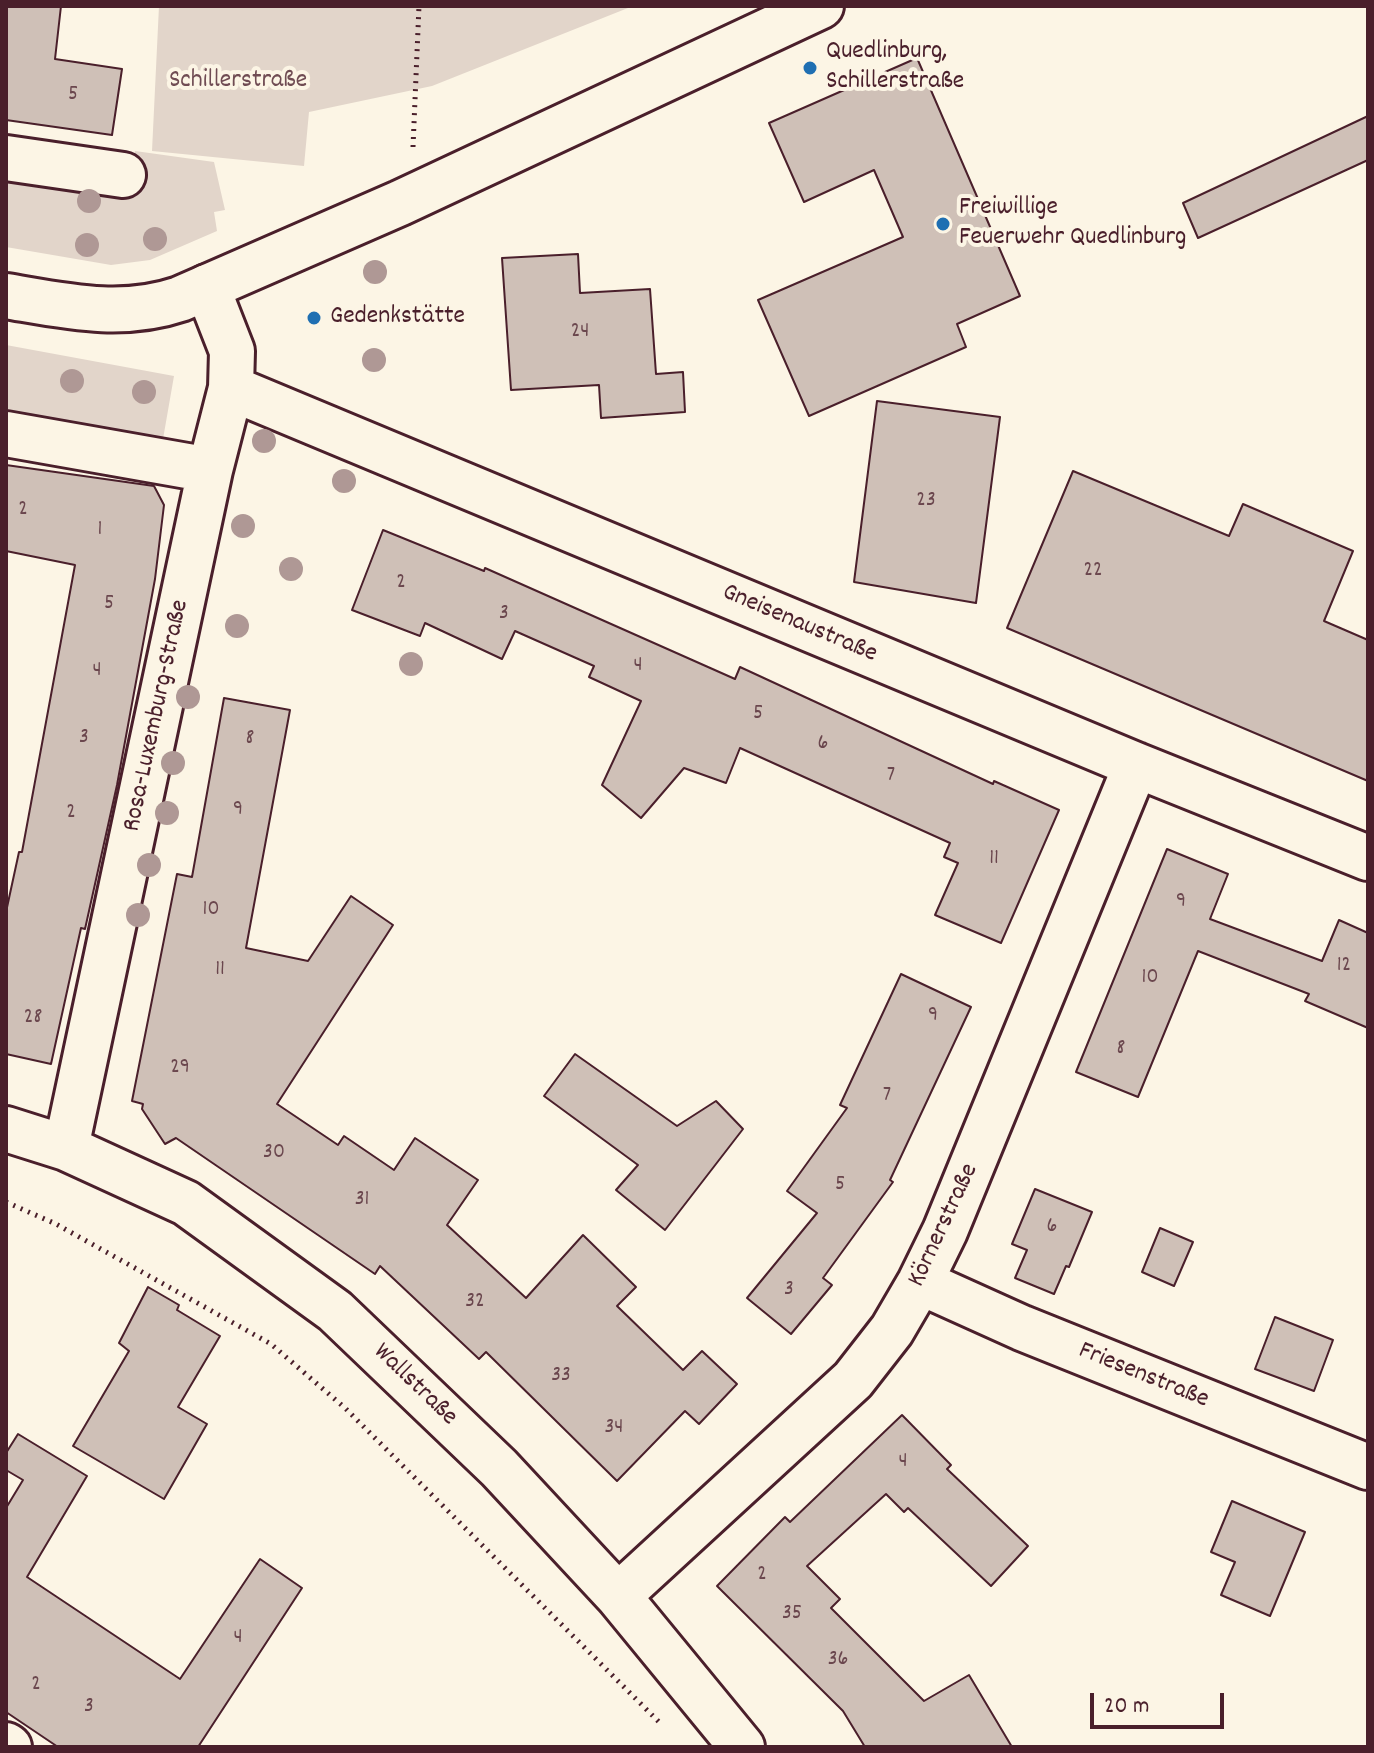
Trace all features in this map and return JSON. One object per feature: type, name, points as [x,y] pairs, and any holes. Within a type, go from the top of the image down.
[{"type":"street","points":[[6,296],[119,311],[156,307],[413,196],[821,6]]},
{"type":"street","points":[[6,158],[123,175]]},
{"type":"street","name":"Rosa-Luxemburg-Straße","points":[[66,1148],[210,470],[231,388],[232,351],[207,287]]},
{"type":"street","name":"Gneisenaustraße","points":[[231,388],[1136,765],[1368,858]]},
{"type":"street","points":[[6,434],[210,470]]},
{"type":"street","name":"Körnerstraße","points":[[618,1596],[853,1380],[892,1330],[920,1282],[968,1178],[1136,765]]},
{"type":"street","name":"Wallstraße","points":[[6,1129],[66,1148],[186,1203],[335,1311],[499,1468],[618,1596],[742,1747]]},
{"type":"street","name":"Friesenstraße","points":[[920,1282],[1022,1328],[1368,1467]]},
{"type":"path","points":[[413,196],[419,6]]},
{"type":"path","points":[[6,1202],[56,1224],[271,1344],[345,1408],[661,1724]]},
{"type":"green space","name":"Schillerstraße","points":[[159,6],[633,6],[432,86],[309,112],[304,166],[152,151]]},
{"type":"green space","points":[[135,151],[214,162],[225,210],[214,212],[217,231],[150,260],[111,265],[6,247],[6,180],[126,198]]},
{"type":"green space","points":[[6,345],[174,376],[163,439],[6,410]]},
{"type":"building","points":[[6,6],[61,6],[55,59],[122,69],[112,135],[6,120]]},
{"type":"building","name":"Freiwillige Feuerwehr Quedlinburg","points":[[917,58],[1020,296],[957,324],[966,347],[809,416],[758,300],[903,237],[874,170],[804,202],[769,123]]},
{"type":"building","points":[[1368,116],[1368,160],[1198,238],[1183,203]]},
{"type":"building","points":[[578,254],[580,293],[650,289],[656,374],[683,372],[685,412],[601,418],[599,385],[511,390],[502,258]]},
{"type":"building","points":[[877,401],[1000,417],[976,603],[854,582]]},
{"type":"building","points":[[6,465],[154,486],[164,505],[155,579],[117,785],[51,1064],[6,1054],[6,912],[19,852],[22,852],[75,565],[6,551]]},
{"type":"building","points":[[1073,471],[1229,536],[1243,504],[1353,551],[1324,621],[1368,640],[1368,781],[1007,628]]},
{"type":"building","points":[[383,530],[484,571],[485,568],[735,679],[740,667],[993,784],[994,781],[1059,810],[1001,943],[935,915],[958,863],[944,857],[950,843],[740,748],[726,783],[684,768],[641,818],[602,785],[641,701],[589,677],[594,666],[515,631],[502,659],[425,623],[420,636],[352,610]]},
{"type":"building","points":[[224,698],[290,710],[246,948],[308,961],[351,896],[393,925],[277,1104],[338,1145],[344,1136],[394,1170],[415,1138],[478,1180],[447,1225],[526,1298],[583,1235],[636,1287],[617,1306],[683,1370],[702,1351],[737,1384],[699,1424],[685,1411],[617,1481],[486,1352],[479,1359],[380,1266],[375,1274],[176,1138],[165,1144],[142,1109],[143,1104],[132,1101],[177,874],[192,877]]},
{"type":"building","points":[[1167,849],[1228,874],[1210,919],[1322,961],[1339,920],[1368,933],[1368,1028],[1305,1001],[1309,994],[1198,951],[1138,1097],[1076,1072]]},
{"type":"building","points":[[901,974],[971,1007],[890,1180],[893,1182],[823,1278],[832,1285],[791,1334],[747,1298],[817,1213],[787,1191],[847,1108],[840,1105]]},
{"type":"building","points":[[575,1054],[677,1126],[716,1101],[743,1129],[665,1230],[616,1190],[638,1165],[544,1096]]},
{"type":"building","points":[[1035,1189],[1092,1212],[1054,1294],[1015,1278],[1027,1250],[1012,1244]]},
{"type":"building","points":[[1160,1228],[1193,1242],[1174,1286],[1142,1272]]},
{"type":"building","points":[[148,1287],[179,1305],[177,1310],[220,1336],[178,1407],[207,1424],[164,1499],[73,1446],[129,1351],[119,1343]]},
{"type":"building","points":[[1275,1317],[1333,1340],[1314,1391],[1255,1369]]},
{"type":"building","points":[[902,1415],[951,1465],[947,1469],[1028,1546],[991,1586],[908,1508],[904,1512],[886,1494],[807,1566],[840,1599],[831,1608],[924,1701],[969,1675],[1012,1747],[865,1747],[843,1711],[717,1586],[785,1517],[790,1522]]},
{"type":"building","points":[[18,1434],[87,1476],[27,1577],[180,1679],[260,1559],[302,1588],[198,1747],[58,1747],[6,1712],[6,1508],[23,1480],[6,1470],[6,1453]]},
{"type":"building","points":[[1232,1501],[1305,1532],[1270,1616],[1221,1595],[1235,1562],[1211,1552]]},
{"type":"place","name":"Quedlinburg, Schillerstraße","points":[[810,68]]},
{"type":"place","name":"Freiwillige Feuerwehr Quedlinburg","points":[[943,224]]},
{"type":"place","name":"Gedenkstätte","points":[[314,318]]}]
